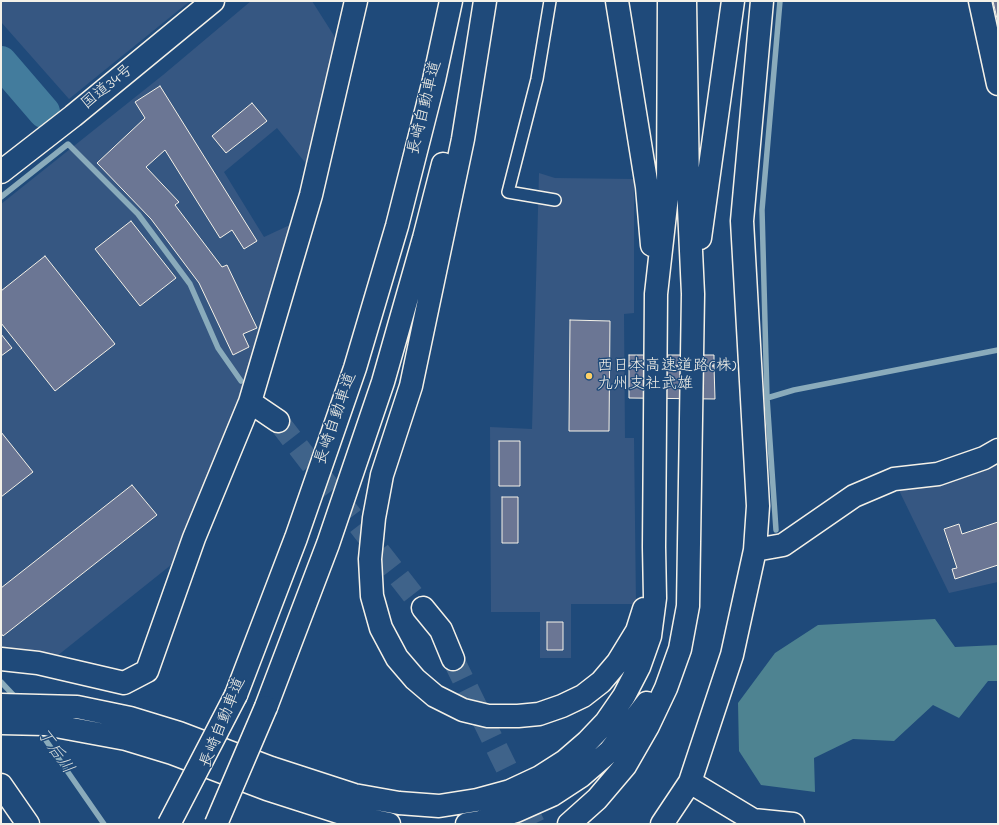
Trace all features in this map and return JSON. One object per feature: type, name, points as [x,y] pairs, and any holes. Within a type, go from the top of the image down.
[{"type":"main road","name":"国道34号","points":[[1,172],[73,116],[213,1]]},
{"type":"main road","points":[[1,659],[38,663],[124,683],[147,671],[194,538],[250,402],[311,195],[356,1]]},
{"type":"main road","name":"長崎自動車道","points":[[181,824],[236,694],[296,538],[355,368],[397,226],[434,80],[451,1]]},
{"type":"main road","name":"長崎自動車道","points":[[216,824],[266,707],[328,544],[383,382],[424,238],[459,99],[481,1]]},
{"type":"main road","points":[[485,1],[462,139],[411,386],[382,475],[374,518],[370,560],[372,596],[381,628],[397,658],[415,679],[435,696],[463,710],[488,716],[539,714],[562,706],[583,696],[601,682],[618,662],[637,631],[649,597],[654,547]]},
{"type":"main road","points":[[1,705],[77,707],[130,718],[179,733],[271,768],[354,795],[399,803],[439,806],[477,800],[510,791],[540,777],[565,761],[587,742],[606,722],[624,696],[639,667],[650,636],[655,598],[656,294],[647,187],[617,1]]},
{"type":"main road","points":[[656,294],[668,187],[669,1]]},
{"type":"main road","points":[[569,824],[597,798],[625,766],[648,726],[666,688],[680,649],[688,606],[693,294],[688,186],[685,1]]},
{"type":"main road","points":[[693,294],[733,1]]},
{"type":"main road","points":[[662,824],[690,782],[732,655],[755,550],[758,506],[742,221],[762,1]]},
{"type":"main road","points":[[980,1],[993,32],[998,82]]},
{"type":"main road","points":[[250,402],[278,421]]},
{"type":"main road","points":[[755,550],[783,545],[854,496],[894,479],[938,474],[984,458],[998,450]]},
{"type":"main road","points":[[423,608],[441,630],[453,659]]},
{"type":"main road","points":[[467,824],[480,822],[516,811],[552,795],[581,776],[610,751],[636,719],[659,686],[680,649]]},
{"type":"main road","points":[[169,824],[236,694]]},
{"type":"main road","points":[[1,724],[45,724],[83,730],[132,741],[172,753],[274,791],[351,816],[389,824]]},
{"type":"main road","points":[[690,782],[753,820],[793,824]]},
{"type":"main road","points":[[1,785],[28,824]]},
{"type":"lane","points":[[550,1],[537,79],[508,192],[555,200]]},
{"type":"shaded area","points":[[1,1],[190,1],[69,99],[1,22]]},
{"type":"shaded area","points":[[251,1],[312,1],[338,42],[308,166],[277,128],[224,172],[264,237],[292,224],[246,381],[171,565],[57,656],[1,648],[1,204],[163,75]]},
{"type":"shaded area","points":[[539,173],[555,178],[634,179],[634,313],[624,314],[625,438],[634,438],[636,604],[571,604],[571,658],[540,658],[540,612],[491,612],[490,427],[532,429]]},
{"type":"shaded area","points":[[998,443],[998,582],[949,593],[891,474],[940,468]]},
{"type":"green space","points":[[935,619],[955,647],[998,645],[998,681],[988,681],[959,718],[933,705],[894,741],[853,739],[814,758],[815,792],[761,785],[739,751],[738,703],[775,653],[818,625]]},
{"type":"building","points":[[993,1],[998,1],[998,23]]},
{"type":"building","points":[[160,86],[257,241],[244,249],[232,230],[220,238],[165,150],[146,167],[179,202],[175,205],[222,267],[227,265],[257,328],[243,334],[249,347],[233,355],[199,283],[151,219],[97,163],[145,118],[135,102]]},
{"type":"building","points":[[252,103],[267,121],[226,153],[212,136]]},
{"type":"building","points":[[131,221],[176,278],[140,306],[95,249]]},
{"type":"building","points":[[45,256],[115,344],[55,391],[1,323],[1,291]]},
{"type":"building","name":"西日本高速道路(株) 九州支社武雄","points":[[570,320],[610,321],[609,431],[569,431]]},
{"type":"building","points":[[1,334],[12,348],[1,356]]},
{"type":"building","points":[[629,355],[714,355],[714,366],[629,366]]},
{"type":"building","points":[[629,366],[714,366],[715,399],[629,398]]},
{"type":"building","points":[[1,432],[33,472],[1,497]]},
{"type":"building","points":[[499,441],[520,441],[520,486],[499,486]]},
{"type":"building","points":[[132,485],[157,515],[3,636],[1,633],[1,588]]},
{"type":"building","points":[[502,497],[518,497],[518,543],[502,543]]},
{"type":"building","points":[[998,522],[998,565],[955,579],[952,569],[957,568],[944,529],[959,524],[962,534]]},
{"type":"building","points":[[547,622],[563,622],[563,650],[547,650]]},
{"type":"waterway","points":[[776,530],[767,398],[762,210],[780,1]]},
{"type":"waterway","name":"丁后川","points":[[1,62],[44,112]]},
{"type":"waterway","points":[[1,197],[68,144],[138,214],[190,284],[218,348],[241,381]]},
{"type":"waterway","points":[[767,398],[794,390],[998,350]]},
{"type":"waterway","name":"丁后川","points":[[1,682],[17,699]]},
{"type":"waterway","name":"丁后川","points":[[38,729],[104,824]]},
{"type":"tunnel","points":[[278,421],[423,608]]},
{"type":"tunnel","points":[[453,659],[534,824]]},
{"type":"place","name":"西日本高速道路(株) 九州支社武雄","points":[[589,376]]}]
